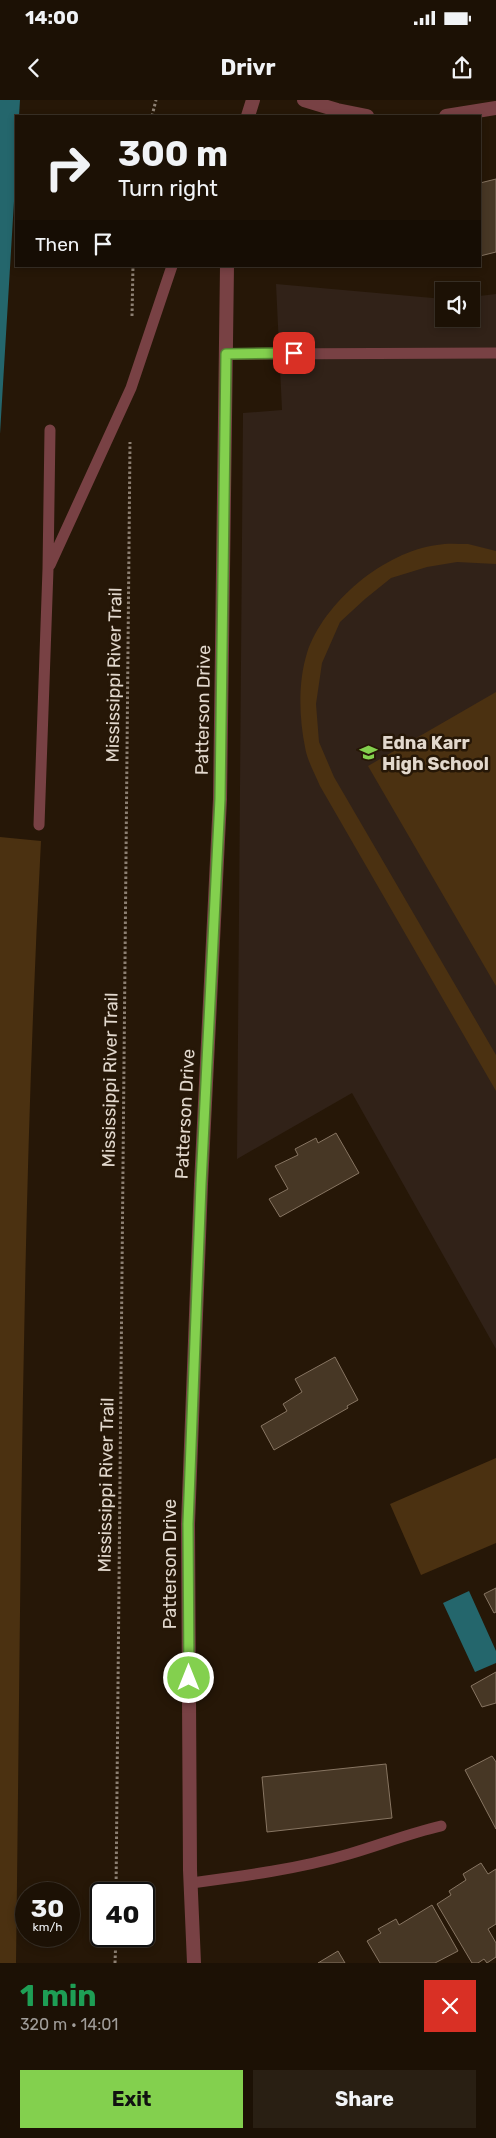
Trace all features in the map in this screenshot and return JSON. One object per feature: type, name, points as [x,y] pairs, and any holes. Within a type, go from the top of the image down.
[{"type":"street","points":[[248,115],[252,100]]},
{"type":"street","points":[[304,100],[362,115]]},
{"type":"street","points":[[452,115],[496,108]]},
{"type":"street","name":"Patterson Drive","points":[[194,1963],[191,1882],[188,1524],[201,1184],[220,799],[227,267]]},
{"type":"lane","points":[[242,115],[252,100]]},
{"type":"lane","points":[[48,569],[131,388],[172,267]]},
{"type":"lane","points":[[226,354],[496,353]]},
{"type":"lane","points":[[39,825],[48,569],[50,430]]},
{"type":"lane","points":[[191,1882],[257,1874],[348,1854],[422,1830],[441,1826]]},
{"type":"path","points":[[152,115],[156,100]]},
{"type":"path","points":[[132,322],[134,267]]},
{"type":"path","name":"Mississippi River Trail","points":[[116,1882],[130,438]]},
{"type":"path","points":[[115,1963],[116,1947]]},
{"type":"shaded area","name":"Edna Karr High School","points":[[276,284],[435,298],[435,327],[480,327],[480,296],[496,294],[496,1349],[352,1093],[237,1159],[243,413],[282,410]]},
{"type":"shaded area","points":[[468,544],[496,551],[496,564],[457,562],[427,567],[391,578],[340,622],[322,663],[316,704],[319,742],[334,777],[496,1055],[496,1091],[320,786],[306,752],[301,712],[302,676],[307,653],[315,634],[342,598],[377,569],[397,558],[437,545]]},
{"type":"shaded area","points":[[496,692],[496,986],[368,766]]},
{"type":"shaded area","points":[[0,837],[41,841],[29,1121],[17,1882],[15,1882],[16,1963],[0,1963]]},
{"type":"shaded area","points":[[496,1458],[496,1543],[421,1575],[390,1504]]},
{"type":"water","points":[[0,100],[20,100],[19,115],[15,115],[15,185],[0,434]]},
{"type":"water","points":[[469,1591],[496,1651],[496,1663],[475,1672],[443,1603]]},
{"type":"building","points":[[496,179],[496,252],[481,256],[481,183]]},
{"type":"building","points":[[336,1133],[359,1173],[280,1217],[269,1199],[288,1189],[275,1166],[298,1155],[295,1149],[316,1138],[318,1143]]},
{"type":"building","points":[[335,1357],[358,1400],[347,1406],[348,1408],[274,1450],[261,1426],[287,1411],[283,1404],[302,1392],[295,1379]]},
{"type":"building","points":[[496,1588],[496,1612],[494,1613],[484,1594]]},
{"type":"building","points":[[496,1672],[496,1703],[482,1707],[471,1686]]},
{"type":"building","points":[[492,1756],[496,1762],[496,1829],[465,1770]]},
{"type":"building","points":[[386,1764],[392,1818],[267,1832],[262,1777]]},
{"type":"building","points":[[481,1863],[488,1874],[496,1869],[496,1924],[488,1929],[496,1943],[496,1957],[487,1963],[484,1959],[478,1963],[472,1963],[437,1904],[451,1895],[449,1891],[466,1880],[463,1874]]},
{"type":"building","points":[[432,1905],[458,1951],[435,1963],[380,1963],[367,1941],[381,1933],[378,1929],[396,1919],[399,1925]]},
{"type":"building","points":[[338,1951],[345,1963],[318,1963]]},
{"type":"place","name":"Edna Karr High School","points":[[368,753]]},
{"type":"route","points":[[189,1678],[188,1524],[201,1184],[220,799],[226,354],[294,353]]}]
